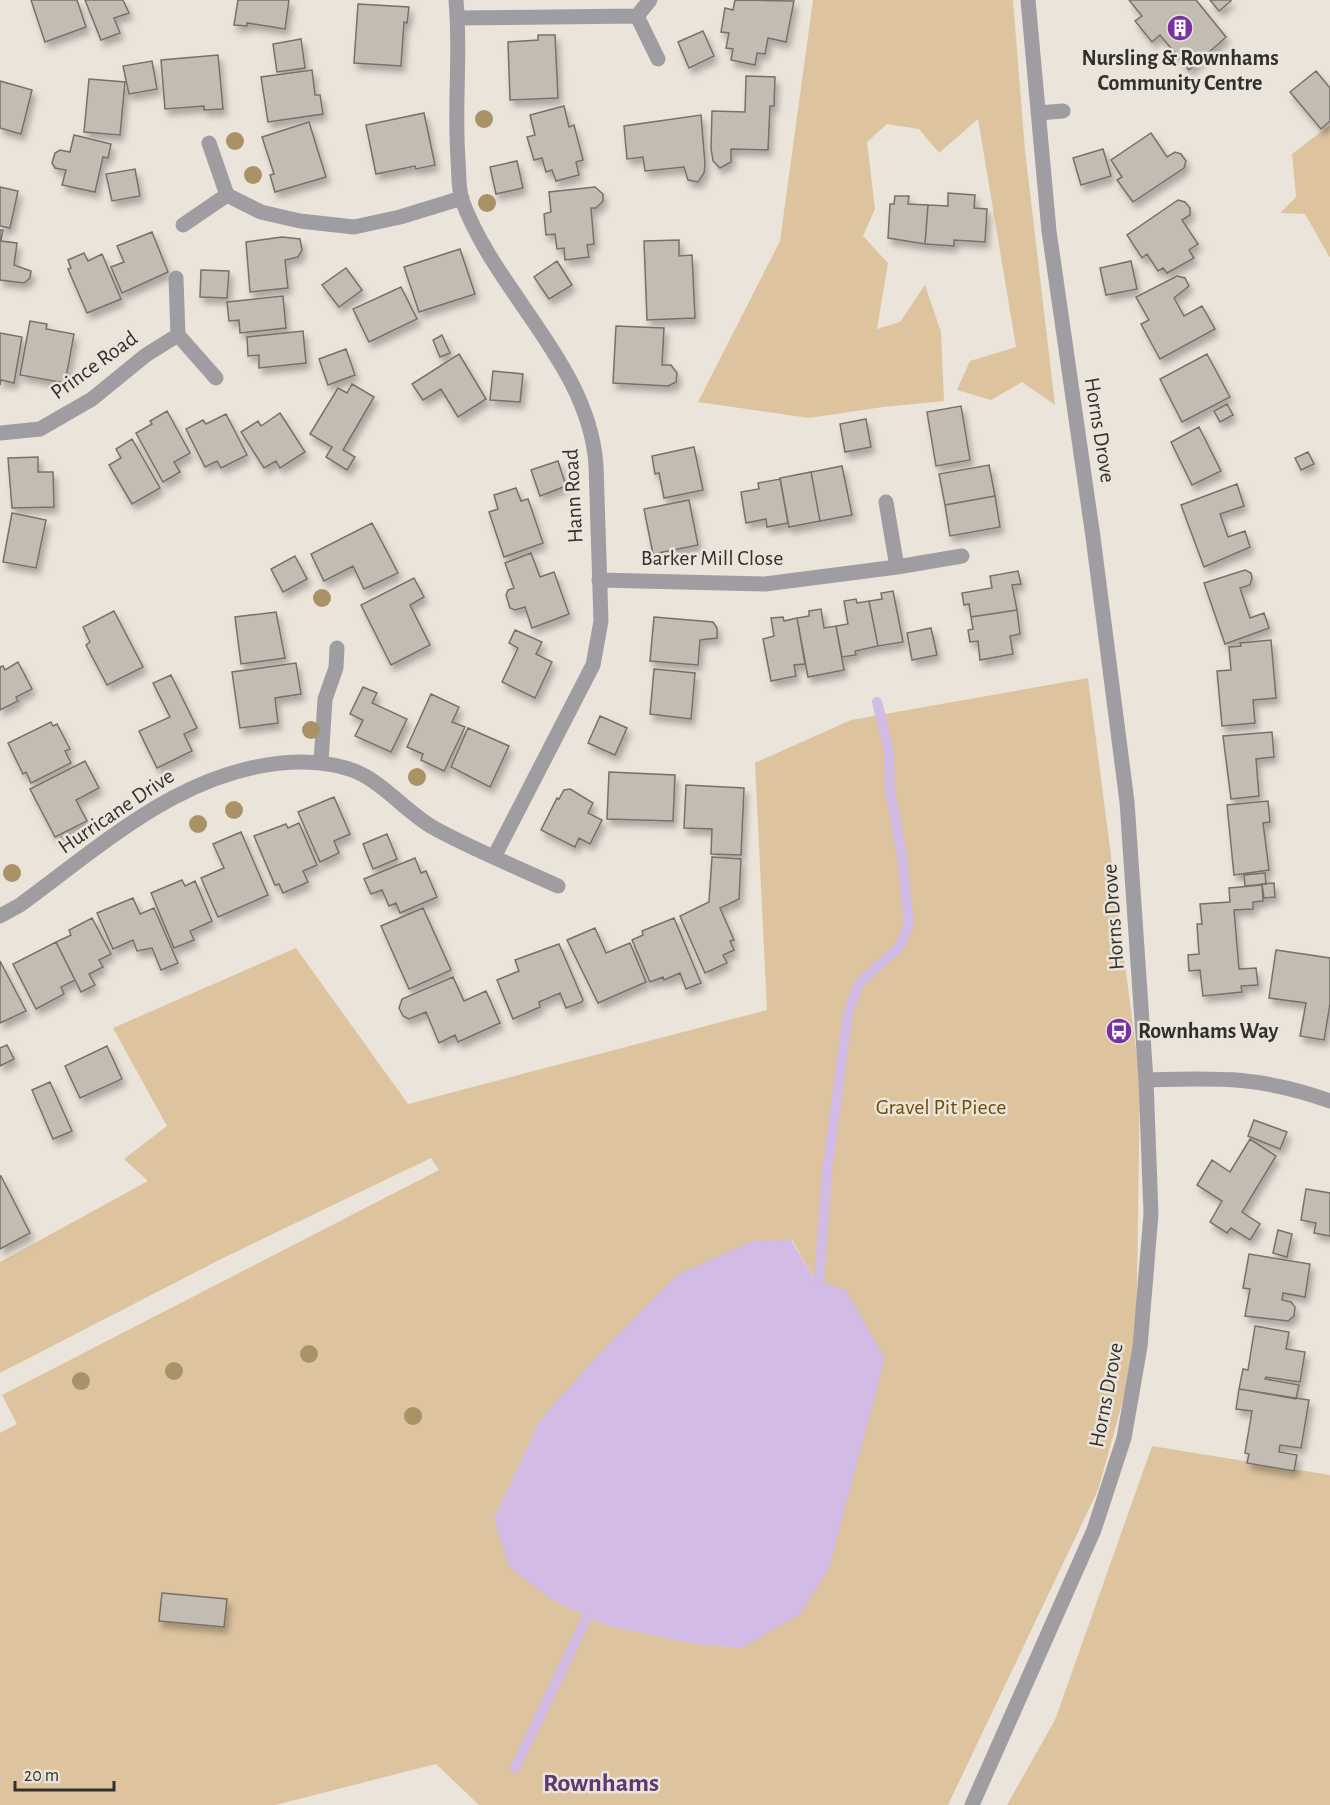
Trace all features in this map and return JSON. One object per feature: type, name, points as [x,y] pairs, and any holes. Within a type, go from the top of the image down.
[{"type":"street","name":"Hann Road","points":[[456,0],[458,18],[455,111],[462,198],[498,272],[573,381],[594,440],[601,621],[593,665],[494,857]]},
{"type":"street","points":[[637,16],[650,0]]},
{"type":"street","name":"Horns Drove","points":[[972,1805],[1094,1530],[1124,1438],[1140,1347],[1151,1214],[1146,1080],[1127,802],[1093,537],[1058,301],[1028,0]]},
{"type":"street","points":[[458,18],[637,16]]},
{"type":"street","points":[[637,16],[658,59]]},
{"type":"street","points":[[1038,113],[1063,111]]},
{"type":"street","points":[[209,143],[227,195],[261,212],[300,221],[354,227],[400,217],[462,198]]},
{"type":"street","points":[[183,225],[227,195]]},
{"type":"street","points":[[176,278],[178,335],[216,378]]},
{"type":"street","name":"Prince Road","points":[[0,434],[40,429],[92,399],[146,355],[178,335]]},
{"type":"street","points":[[886,502],[897,567]]},
{"type":"street","name":"Barker Mill Close","points":[[599,580],[765,584],[962,556]]},
{"type":"street","points":[[321,762],[325,699],[336,668],[337,648]]},
{"type":"street","name":"Hurricane Drive","points":[[0,916],[20,905],[146,813],[190,788],[233,771],[279,762],[321,762],[363,775],[432,827],[558,886]]},
{"type":"street","points":[[1146,1080],[1238,1078],[1291,1086],[1330,1101]]},
{"type":"green space","points":[[813,0],[1013,0],[1025,150],[1055,405],[1022,382],[991,400],[957,390],[970,361],[1016,347],[978,119],[939,153],[919,129],[887,124],[867,142],[875,209],[863,236],[888,263],[877,329],[900,322],[925,285],[941,332],[944,401],[809,418],[698,402],[780,241]]},
{"type":"green space","points":[[1330,125],[1330,258],[1305,214],[1280,213],[1296,197],[1292,154]]},
{"type":"green space","name":"Gravel Pit Piece","points":[[1088,678],[1140,1080],[1136,1354],[1098,1490],[948,1805],[479,1805],[436,1764],[275,1805],[0,1805],[0,1433],[17,1424],[2,1395],[439,1170],[431,1158],[223,1258],[0,1373],[0,1262],[148,1181],[124,1159],[167,1126],[113,1028],[296,948],[408,1104],[767,1010],[755,763],[851,720]],"holes":[[[792,1240],[814,1279],[742,1648],[696,1644],[608,1626],[554,1601],[494,1519],[540,1420]]]},
{"type":"green space","points":[[1152,1446],[1330,1475],[1330,1805],[1007,1805],[1055,1720]]},
{"type":"shaded area","points":[[791,1240],[814,1279],[846,1290],[885,1358],[829,1568],[800,1614],[742,1648],[696,1644],[608,1626],[554,1601],[509,1567],[494,1519],[540,1420],[598,1355],[677,1275],[753,1241]]},
{"type":"building","points":[[31,0],[77,0],[86,27],[45,42]]},
{"type":"building","points":[[85,0],[123,0],[129,13],[114,18],[120,33],[101,40]]},
{"type":"building","points":[[238,0],[289,0],[285,29],[247,23],[247,26],[234,25]]},
{"type":"building","points":[[735,0],[794,1],[786,42],[768,38],[765,54],[757,53],[755,65],[731,60],[733,49],[726,48],[729,33],[721,32],[725,8],[733,10]]},
{"type":"building","name":"Nursling & Rownhams Community Centre","points":[[1129,0],[1196,0],[1226,37],[1189,70],[1160,35],[1152,42],[1135,21],[1142,16]]},
{"type":"building","points":[[1210,0],[1231,0],[1231,1],[1219,11]]},
{"type":"building","points":[[358,4],[409,7],[407,23],[404,22],[401,66],[354,63]]},
{"type":"building","points":[[703,31],[714,56],[689,68],[678,42]]},
{"type":"building","points":[[538,35],[555,35],[558,98],[510,100],[508,42],[538,40]]},
{"type":"building","points":[[301,39],[305,68],[277,72],[273,44]]},
{"type":"building","points":[[218,55],[223,109],[204,110],[204,106],[165,109],[161,60]]},
{"type":"building","points":[[152,61],[157,89],[129,94],[123,66]]},
{"type":"building","points":[[312,70],[315,95],[320,95],[323,114],[268,122],[261,77]]},
{"type":"building","points":[[1316,71],[1330,88],[1330,121],[1321,129],[1290,92]]},
{"type":"building","points":[[746,76],[775,77],[774,106],[770,106],[768,150],[731,149],[731,162],[720,168],[713,161],[711,148],[712,111],[745,112]]},
{"type":"building","points":[[89,79],[125,82],[120,135],[84,132]]},
{"type":"building","points":[[0,81],[32,90],[21,134],[0,128]]},
{"type":"building","points":[[564,106],[569,127],[574,125],[583,160],[576,162],[579,175],[556,181],[552,170],[546,172],[542,158],[534,160],[527,137],[535,135],[530,115]]},
{"type":"building","points":[[424,113],[435,165],[416,169],[415,166],[376,174],[366,125]]},
{"type":"building","points":[[701,115],[705,164],[704,173],[698,182],[688,180],[684,167],[645,171],[643,157],[627,159],[624,126]]},
{"type":"building","points":[[309,122],[326,177],[275,192],[270,175],[274,174],[262,137]]},
{"type":"building","points":[[1151,133],[1167,157],[1175,152],[1181,154],[1186,161],[1184,168],[1133,202],[1117,180],[1122,177],[1111,160]]},
{"type":"building","points":[[74,135],[111,144],[108,158],[103,157],[95,192],[62,185],[66,170],[55,168],[52,163],[55,153],[60,150],[70,152]]},
{"type":"building","points":[[1103,149],[1111,176],[1081,185],[1073,158]]},
{"type":"building","points":[[517,161],[523,188],[496,194],[490,167]]},
{"type":"building","points":[[135,169],[140,196],[112,201],[106,174]]},
{"type":"building","points":[[0,187],[18,191],[10,228],[0,226]]},
{"type":"building","points":[[595,187],[603,194],[603,201],[596,208],[591,208],[594,244],[587,245],[589,257],[565,260],[564,248],[557,249],[555,234],[546,235],[544,214],[551,212],[549,192]]},
{"type":"building","points":[[948,193],[975,195],[974,208],[987,209],[985,242],[954,240],[954,246],[925,244],[928,205],[948,206]]},
{"type":"building","points":[[895,196],[909,196],[908,204],[928,205],[925,244],[888,238],[890,204],[894,204]]},
{"type":"building","points":[[1178,200],[1185,202],[1190,208],[1190,215],[1182,220],[1198,244],[1189,250],[1194,258],[1167,273],[1163,268],[1158,271],[1147,254],[1142,258],[1127,235]]},
{"type":"building","points":[[0,230],[3,230],[1,241],[17,243],[14,265],[31,271],[30,278],[24,283],[0,280]]},
{"type":"building","points":[[152,232],[168,272],[122,293],[111,267],[124,262],[117,246]]},
{"type":"building","points":[[282,237],[300,239],[302,250],[298,257],[285,260],[288,288],[250,292],[246,242]]},
{"type":"building","points":[[679,240],[679,256],[692,255],[695,318],[647,320],[644,241]]},
{"type":"building","points":[[460,249],[475,294],[419,312],[404,267]]},
{"type":"building","points":[[84,253],[88,261],[102,254],[121,299],[87,313],[68,269],[71,268],[68,260]]},
{"type":"building","points":[[557,261],[572,285],[549,299],[534,277]]},
{"type":"building","points":[[1131,261],[1137,289],[1106,295],[1100,268]]},
{"type":"building","points":[[346,268],[362,290],[339,307],[322,285]]},
{"type":"building","points":[[201,270],[229,271],[227,298],[200,297]]},
{"type":"building","points":[[1177,276],[1185,278],[1189,286],[1174,298],[1184,316],[1202,306],[1215,329],[1160,359],[1141,324],[1149,320],[1136,297]]},
{"type":"building","points":[[401,287],[417,319],[369,342],[353,309]]},
{"type":"building","points":[[283,296],[286,328],[240,333],[239,320],[229,321],[227,302]]},
{"type":"building","points":[[30,321],[47,324],[46,329],[74,334],[65,383],[20,375]]},
{"type":"building","points":[[616,326],[664,328],[662,365],[671,365],[677,373],[676,382],[668,386],[613,383]]},
{"type":"building","points":[[303,331],[306,363],[259,368],[259,355],[248,356],[247,337]]},
{"type":"building","points":[[0,333],[22,337],[14,383],[1,380],[0,385]]},
{"type":"building","points":[[442,335],[450,353],[440,357],[433,340]]},
{"type":"building","points":[[346,349],[355,375],[328,385],[319,359]]},
{"type":"building","points":[[459,354],[486,399],[458,417],[441,389],[423,400],[412,384]]},
{"type":"building","points":[[1207,354],[1230,397],[1182,422],[1160,379]]},
{"type":"building","points":[[493,371],[523,374],[520,402],[490,400]]},
{"type":"building","points":[[352,384],[374,397],[343,450],[355,457],[347,470],[326,457],[332,447],[310,434],[338,388],[347,393]]},
{"type":"building","points":[[1227,404],[1233,415],[1220,422],[1214,411]]},
{"type":"building","points":[[961,406],[970,460],[936,466],[927,412]]},
{"type":"building","points":[[167,411],[190,453],[174,462],[180,472],[163,482],[136,433],[152,424],[150,421]]},
{"type":"building","points":[[280,413],[305,452],[280,468],[276,461],[264,468],[241,432],[258,421],[261,426]]},
{"type":"building","points":[[226,414],[247,455],[221,468],[217,461],[205,467],[186,429],[203,420],[206,424]]},
{"type":"building","points":[[866,419],[871,447],[845,452],[840,424]]},
{"type":"building","points":[[1199,427],[1221,471],[1192,485],[1171,442]]},
{"type":"building","points":[[132,439],[160,488],[132,504],[109,465],[121,458],[116,449]]},
{"type":"building","points":[[694,447],[703,490],[664,498],[659,473],[655,474],[652,456]]},
{"type":"building","points":[[1308,452],[1314,464],[1301,470],[1295,458]]},
{"type":"building","points":[[38,457],[38,472],[53,472],[54,507],[12,508],[8,458]]},
{"type":"building","points":[[558,461],[566,486],[540,496],[531,470]]},
{"type":"building","points":[[989,465],[995,496],[945,505],[939,474]]},
{"type":"building","points":[[842,466],[852,515],[820,521],[811,472]]},
{"type":"building","points":[[811,472],[820,521],[789,527],[780,478]]},
{"type":"building","points":[[780,479],[788,523],[767,527],[766,519],[746,523],[741,492],[759,489],[758,483]]},
{"type":"building","points":[[1237,484],[1244,506],[1220,514],[1228,537],[1245,531],[1250,547],[1204,567],[1181,505]]},
{"type":"building","points":[[516,488],[521,501],[528,499],[543,543],[504,557],[489,512],[498,509],[494,495]]},
{"type":"building","points":[[995,496],[1000,527],[950,536],[945,505]]},
{"type":"building","points":[[689,500],[698,545],[653,554],[644,509]]},
{"type":"building","points":[[12,513],[46,520],[36,568],[3,562]]},
{"type":"building","points":[[372,523],[398,573],[364,589],[353,566],[324,581],[311,554]]},
{"type":"building","points":[[531,553],[540,577],[554,572],[569,614],[532,628],[525,607],[515,610],[510,608],[506,595],[508,590],[514,588],[505,563]]},
{"type":"building","points":[[295,556],[307,579],[283,592],[271,569]]},
{"type":"building","points":[[1245,570],[1251,573],[1252,578],[1250,585],[1240,588],[1250,618],[1264,613],[1269,628],[1225,644],[1204,583]]},
{"type":"building","points":[[1018,571],[1021,584],[1012,585],[1017,610],[971,617],[969,604],[964,605],[962,593],[992,588],[990,576]]},
{"type":"building","points":[[414,578],[424,597],[410,605],[430,645],[391,665],[361,605]]},
{"type":"building","points":[[893,591],[903,642],[878,646],[869,601],[882,599],[881,593]]},
{"type":"building","points":[[856,599],[857,603],[869,601],[878,646],[855,651],[856,655],[842,657],[836,626],[848,624],[844,601]]},
{"type":"building","points":[[821,609],[824,628],[836,626],[844,670],[808,677],[797,618],[809,616],[809,611]]},
{"type":"building","points":[[1017,610],[1020,634],[1010,636],[1013,654],[980,660],[978,641],[970,642],[968,630],[973,629],[971,617]]},
{"type":"building","points":[[114,611],[143,667],[107,685],[86,645],[90,642],[83,627]]},
{"type":"building","points":[[276,612],[285,658],[241,664],[235,617]]},
{"type":"building","points":[[654,617],[713,622],[717,628],[717,638],[700,640],[698,665],[650,661]]},
{"type":"building","points":[[783,617],[784,621],[797,618],[805,664],[794,665],[796,676],[771,681],[763,639],[774,636],[771,618]]},
{"type":"building","points":[[931,628],[937,655],[912,660],[907,633]]},
{"type":"building","points":[[515,630],[542,642],[536,654],[552,662],[535,698],[502,682],[518,648],[509,643]]},
{"type":"building","points":[[1271,640],[1276,698],[1253,700],[1255,723],[1222,726],[1217,671],[1231,670],[1229,647],[1241,646],[1240,643]]},
{"type":"building","points":[[18,662],[32,689],[16,697],[18,701],[0,710],[0,667],[3,666],[5,670]]},
{"type":"building","points":[[296,663],[301,694],[275,698],[278,723],[240,728],[232,672]]},
{"type":"building","points":[[654,669],[695,673],[691,719],[650,714]]},
{"type":"building","points":[[171,675],[197,728],[184,734],[192,751],[157,768],[139,731],[170,717],[153,683]]},
{"type":"building","points":[[363,687],[377,693],[372,703],[407,719],[391,752],[355,736],[363,720],[350,714]]},
{"type":"building","points":[[431,694],[459,707],[452,722],[465,727],[444,771],[421,760],[423,754],[407,747]]},
{"type":"building","points":[[600,716],[627,728],[615,755],[588,743]]},
{"type":"building","points":[[51,722],[53,726],[57,724],[70,749],[65,751],[71,763],[31,783],[26,772],[23,774],[8,743]]},
{"type":"building","points":[[468,728],[509,746],[490,787],[451,767]]},
{"type":"building","points":[[1272,732],[1274,757],[1256,759],[1259,796],[1231,799],[1223,736]]},
{"type":"building","points":[[85,761],[99,788],[76,800],[87,821],[55,837],[30,789]]},
{"type":"building","points":[[609,772],[675,775],[673,821],[607,819]]},
{"type":"building","points":[[686,785],[744,788],[741,855],[711,854],[712,829],[684,828]]},
{"type":"building","points":[[570,789],[593,803],[588,813],[602,820],[590,844],[579,838],[575,847],[541,830],[557,798],[559,799],[564,790]]},
{"type":"building","points":[[334,797],[350,834],[334,841],[339,853],[320,862],[298,812]]},
{"type":"building","points":[[1268,801],[1270,822],[1263,823],[1269,870],[1234,875],[1227,805]]},
{"type":"building","points":[[299,823],[317,865],[303,871],[308,882],[283,893],[279,884],[275,885],[254,836],[286,824],[288,828]]},
{"type":"building","points":[[241,832],[268,895],[218,917],[201,878],[224,868],[213,844]]},
{"type":"building","points":[[387,834],[397,859],[373,869],[363,844]]},
{"type":"building","points":[[712,857],[741,859],[739,899],[720,908],[734,940],[730,941],[734,950],[723,955],[727,963],[705,973],[680,916],[709,902]]},
{"type":"building","points":[[415,858],[421,873],[426,871],[437,897],[400,913],[396,903],[389,906],[382,890],[371,894],[364,879]]},
{"type":"building","points":[[1265,873],[1266,884],[1245,886],[1244,875]]},
{"type":"building","points":[[182,880],[185,886],[195,881],[212,921],[190,931],[194,940],[174,948],[151,893]]},
{"type":"building","points":[[1274,883],[1275,897],[1264,898],[1262,884]]},
{"type":"building","points":[[1262,885],[1263,901],[1253,902],[1253,909],[1234,910],[1239,969],[1256,968],[1258,985],[1241,986],[1242,992],[1203,996],[1200,970],[1189,971],[1188,955],[1199,954],[1197,924],[1202,924],[1200,904],[1230,902],[1229,888]]},
{"type":"building","points":[[133,898],[140,914],[154,908],[178,963],[161,970],[152,948],[137,951],[133,940],[113,949],[97,913]]},
{"type":"building","points":[[423,908],[451,970],[409,989],[381,926]]},
{"type":"building","points":[[92,918],[111,954],[99,960],[103,967],[89,974],[95,985],[81,992],[56,942],[71,935],[69,930]]},
{"type":"building","points":[[674,918],[701,983],[686,989],[680,973],[664,980],[663,977],[650,982],[632,940],[643,935],[642,931]]},
{"type":"building","points":[[595,928],[606,953],[630,943],[646,982],[598,1003],[567,940]]},
{"type":"building","points":[[56,942],[75,980],[61,987],[64,994],[36,1009],[13,964]]},
{"type":"building","points":[[559,944],[582,1002],[566,1008],[560,993],[539,1002],[540,1007],[513,1019],[497,980],[519,971],[515,960]]},
{"type":"building","points":[[1276,950],[1330,958],[1330,1004],[1324,1040],[1300,1036],[1306,1003],[1269,998]]},
{"type":"building","points":[[0,961],[26,1011],[0,1023]]},
{"type":"building","points":[[453,977],[464,1001],[486,991],[500,1023],[458,1042],[455,1035],[439,1043],[426,1012],[409,1019],[403,1016],[399,1008],[402,999]]},
{"type":"building","points":[[7,1045],[14,1059],[0,1066],[0,1048]]},
{"type":"building","points":[[107,1046],[122,1079],[80,1098],[65,1066]]},
{"type":"building","points":[[50,1082],[72,1131],[53,1139],[32,1090]]},
{"type":"building","points":[[1254,1120],[1287,1132],[1280,1149],[1248,1136]]},
{"type":"building","points":[[1250,1139],[1276,1156],[1242,1212],[1260,1224],[1250,1240],[1231,1228],[1227,1233],[1210,1222],[1222,1201],[1197,1185],[1212,1160],[1230,1172]]},
{"type":"building","points":[[0,1176],[30,1233],[0,1249]]},
{"type":"building","points":[[1306,1189],[1330,1193],[1330,1236],[1314,1233],[1316,1223],[1301,1220]]},
{"type":"building","points":[[1278,1230],[1292,1234],[1287,1257],[1273,1253]]},
{"type":"building","points":[[1249,1254],[1310,1264],[1305,1297],[1283,1293],[1282,1300],[1291,1302],[1295,1307],[1294,1316],[1288,1321],[1245,1316],[1250,1289],[1243,1288]]},
{"type":"building","points":[[1255,1326],[1289,1332],[1286,1349],[1305,1352],[1300,1382],[1266,1377],[1265,1379],[1299,1385],[1296,1399],[1239,1389],[1243,1369],[1248,1370]]},
{"type":"building","points":[[1239,1389],[1309,1400],[1301,1448],[1280,1445],[1279,1452],[1297,1455],[1294,1471],[1247,1463],[1249,1454],[1245,1453],[1252,1411],[1236,1409]]},
{"type":"building","points":[[162,1593],[227,1599],[224,1627],[159,1621]]},
{"type":"waterway","points":[[819,1281],[827,1172],[848,1013],[859,983],[899,947],[909,925],[902,856],[890,790],[889,751],[877,702]]},
{"type":"waterway","points":[[515,1768],[587,1617]]},
{"type":"place","name":"Nursling & Rownhams Community Centre","points":[[1180,28]]},
{"type":"place","name":"Rownhams Way","points":[[1119,1031]]},
{"type":"district","name":"Rownhams","points":[[601,1783]]}]
